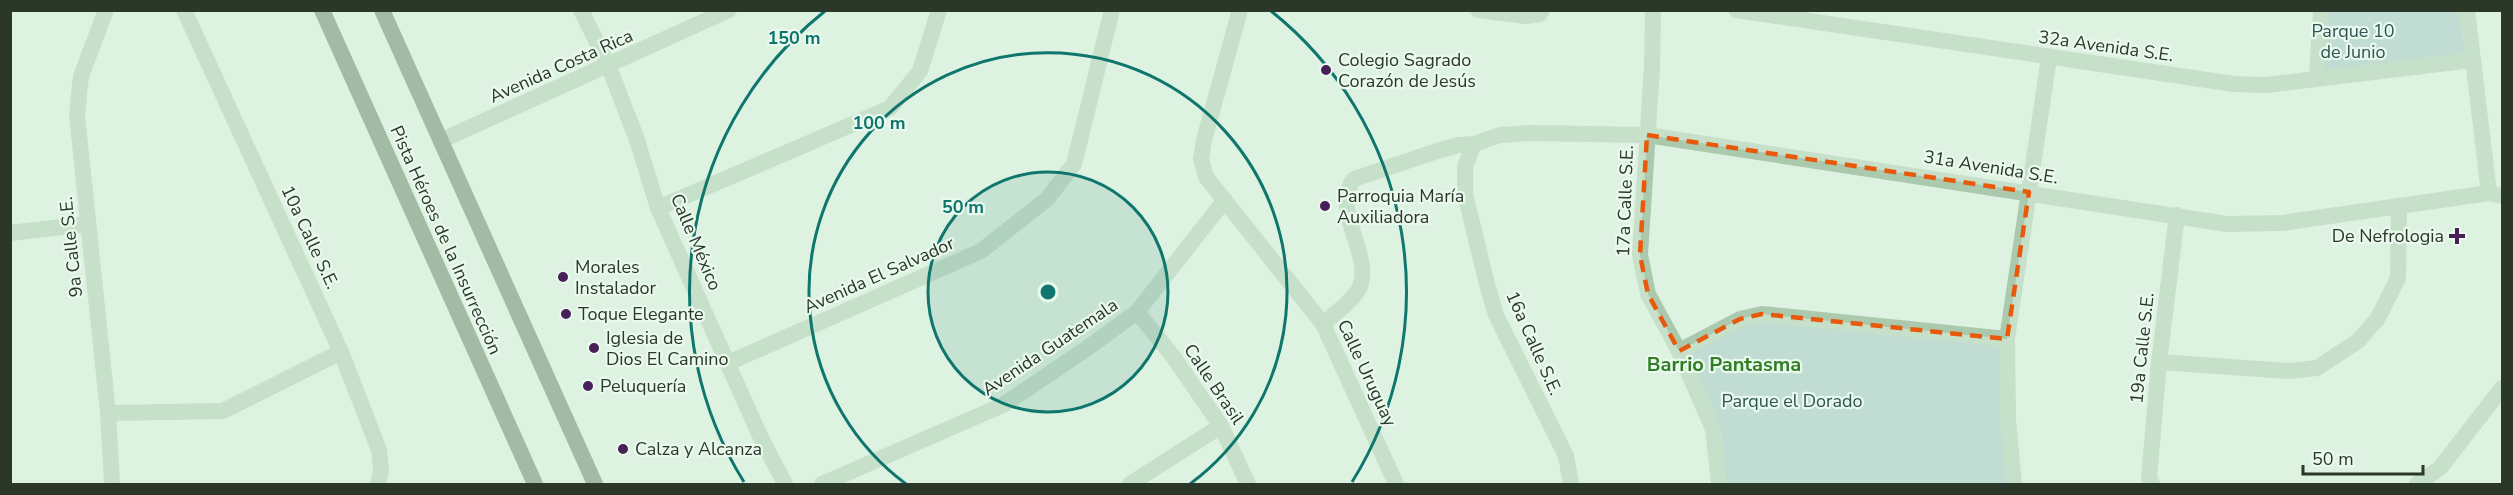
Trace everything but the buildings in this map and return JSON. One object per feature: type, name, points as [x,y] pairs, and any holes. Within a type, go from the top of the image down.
[{"type":"main road","name":"Pista Héroes de la Insurrección","points":[[322,10],[535,484]]},
{"type":"main road","name":"Pista Héroes de la Insurrección","points":[[382,10],[595,484]]},
{"type":"street","name":"9a Calle S.E.","points":[[106,10],[81,76],[76,115],[108,413],[112,484]]},
{"type":"street","name":"10a Calle S.E.","points":[[184,10],[341,352],[379,450],[381,471],[378,484]]},
{"type":"street","name":"Calle México","points":[[581,10],[609,67],[636,137],[658,208],[761,438],[785,484]]},
{"type":"street","name":"Avenida Costa Rica","points":[[441,140],[609,67],[729,10]]},
{"type":"street","points":[[658,208],[890,108],[920,71],[939,10]]},
{"type":"street","name":"Avenida El Salvador","points":[[728,363],[981,251],[1047,199],[1074,164],[1112,10]]},
{"type":"street","points":[[1224,201],[1206,177],[1201,159],[1204,140],[1240,10]]},
{"type":"street","points":[[1478,10],[1526,16],[1541,12]]},
{"type":"street","name":"17a Calle S.E.","points":[[1653,10],[1640,255],[1648,294],[1679,351],[1713,429],[1719,484]]},
{"type":"street","name":"32a Avenida S.E.","points":[[1736,10],[2234,84],[2266,85],[2472,60]]},
{"type":"street","points":[[2317,78],[2320,10]]},
{"type":"street","points":[[2467,10],[2472,60],[2496,194]]},
{"type":"street","points":[[2014,484],[2008,420],[2007,339],[2049,58]]},
{"type":"street","name":"31a Avenida S.E.","points":[[1323,324],[1357,292],[1362,281],[1361,266],[1347,207],[1347,188],[1354,179],[1431,153],[1458,145],[1474,144],[1500,135],[1530,133],[1647,135],[2227,224],[2282,223],[2496,194]]},
{"type":"street","name":"16a Calle S.E.","points":[[1474,144],[1465,166],[1465,194],[1487,284],[1496,315],[1566,456],[1570,484]]},
{"type":"street","name":"Avenida Guatemala","points":[[822,484],[1003,405],[1137,312],[1224,201]]},
{"type":"street","name":"Calle Uruguay","points":[[1224,201],[1323,324],[1396,484]]},
{"type":"street","points":[[2158,362],[2289,371],[2317,368],[2358,341],[2378,318],[2398,278],[2399,207]]},
{"type":"street","name":"19a Calle S.E.","points":[[2152,484],[2149,478],[2158,362],[2177,215]]},
{"type":"street","points":[[10,233],[88,224]]},
{"type":"street","name":"Calle Brasil","points":[[1137,312],[1172,355],[1221,426],[1248,484]]},
{"type":"street","points":[[1679,351],[1740,319],[1762,314],[2007,339]]},
{"type":"street","points":[[108,413],[223,411],[341,352]]},
{"type":"street","points":[[2417,484],[2440,468],[2502,388]]},
{"type":"street","points":[[1130,484],[1221,426]]},
{"type":"highlighted area","points":[[1647,135],[2029,192],[2007,339],[1762,314],[1740,319],[1679,351],[1648,294],[1640,255]]},
{"type":"green space","name":"Parque 10 de Junio","points":[[2321,11],[2467,11],[2472,60],[2317,78]]},
{"type":"green space","name":"Parque el Dorado","points":[[1740,319],[2007,339],[2014,484],[1719,484],[1719,470],[1679,351]]},
{"type":"place","name":"Colegio Sagrado Corazón de Jesús","points":[[1326,70]]},
{"type":"place","name":"Parroquia María Auxiliadora","points":[[1325,206]]},
{"type":"place","name":"De Nefrologia","points":[[2457,236]]},
{"type":"place","name":"Morales Instalador","points":[[563,277]]},
{"type":"place","name":"Toque Elegante","points":[[566,314]]},
{"type":"place","name":"Iglesia de Dios El Camino","points":[[594,348]]},
{"type":"place","name":"Peluquería","points":[[588,386]]},
{"type":"place","name":"Calza y Alcanza","points":[[623,449]]},
{"type":"district","name":"Barrio Pantasma","points":[[1724,364]]}]
